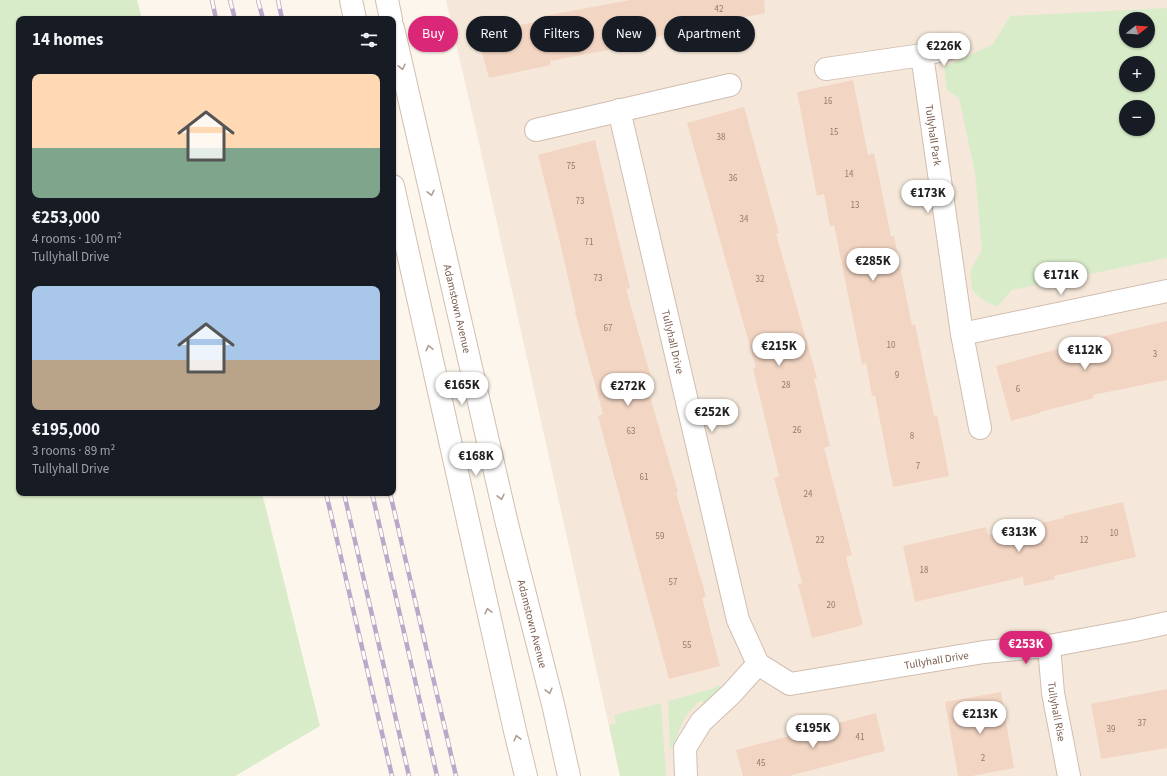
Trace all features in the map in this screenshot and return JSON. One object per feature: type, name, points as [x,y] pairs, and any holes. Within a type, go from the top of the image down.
[{"type":"street","points":[[351,0],[354,16]]},
{"type":"street","points":[[387,0],[390,16]]},
{"type":"street","name":"Adamstown Avenue","points":[[396,41],[507,524],[553,704],[569,776]]},
{"type":"street","points":[[826,69],[922,55],[958,46]]},
{"type":"street","name":"Tullyhall Park","points":[[922,55],[962,334],[980,428]]},
{"type":"street","points":[[536,130],[730,85]]},
{"type":"street","name":"Tullyhall Drive","points":[[619,110],[738,620],[758,664],[790,684],[984,652],[1049,646],[1167,623]]},
{"type":"street","points":[[396,199],[526,776]]},
{"type":"street","points":[[962,334],[1167,291]]},
{"type":"street","name":"Tullyhall Rise","points":[[1049,646],[1053,692],[1069,776]]},
{"type":"street","points":[[686,776],[685,748],[701,722],[731,694],[758,664]]},
{"type":"shaded area","points":[[446,0],[1167,0],[1167,776],[620,776],[458,52],[458,16],[450,16]]},
{"type":"green space","points":[[0,0],[137,0],[141,16],[16,16],[16,496],[263,496],[320,726],[235,776],[0,776]]},
{"type":"green space","points":[[1167,8],[1167,258],[1012,290],[997,307],[983,300],[972,290],[970,271],[982,250],[975,173],[959,98],[947,90],[944,67],[993,44],[1010,16]]},
{"type":"green space","points":[[719,685],[721,687],[704,704],[701,700],[690,710],[681,727],[674,747],[670,749],[668,701],[712,689]]},
{"type":"green space","points":[[661,703],[666,776],[620,776],[609,725],[616,723],[614,715]]},
{"type":"building","points":[[630,0],[764,0],[765,13],[749,16],[664,16],[664,35],[656,37],[656,16],[602,16],[602,51],[550,61],[551,65],[489,78],[482,52],[522,52],[522,25],[530,23],[530,52],[594,52],[594,16],[544,16]]},
{"type":"building","points":[[853,80],[868,155],[874,153],[891,236],[894,236],[912,325],[915,324],[934,416],[937,415],[949,476],[893,487],[875,395],[872,396],[866,363],[862,364],[834,225],[830,226],[824,194],[817,196],[797,92]]},
{"type":"building","points":[[744,107],[779,233],[776,234],[817,378],[814,379],[830,446],[824,448],[852,555],[846,557],[863,625],[812,638],[798,584],[802,583],[774,478],[779,476],[753,369],[756,368],[687,123]]},
{"type":"building","points":[[595,140],[630,288],[626,289],[654,388],[648,390],[678,492],[676,493],[706,596],[702,598],[720,666],[669,679],[598,416],[603,414],[575,312],[557,230],[538,155]]},
{"type":"building","points":[[1167,321],[1167,380],[1093,395],[1094,398],[1011,421],[996,366],[1120,332]]},
{"type":"building","points":[[1123,502],[1136,557],[1054,576],[1055,579],[1024,586],[1023,577],[915,602],[903,546],[986,527],[988,535],[1064,518],[1063,516]]},
{"type":"building","points":[[1167,689],[1167,748],[1101,759],[1091,704]]},
{"type":"building","points":[[1001,692],[1014,768],[972,776],[958,776],[945,702]]},
{"type":"building","points":[[876,713],[885,751],[789,776],[743,776],[736,750]]},
{"type":"railway","points":[[212,0],[215,16]]},
{"type":"railway","points":[[230,0],[234,16]]},
{"type":"railway","points":[[258,0],[262,16]]},
{"type":"railway","points":[[278,0],[281,16]]},
{"type":"railway","points":[[327,496],[392,776]]},
{"type":"railway","points":[[345,496],[409,776]]},
{"type":"railway","points":[[373,496],[437,776]]},
{"type":"railway","points":[[391,496],[456,776]]}]
